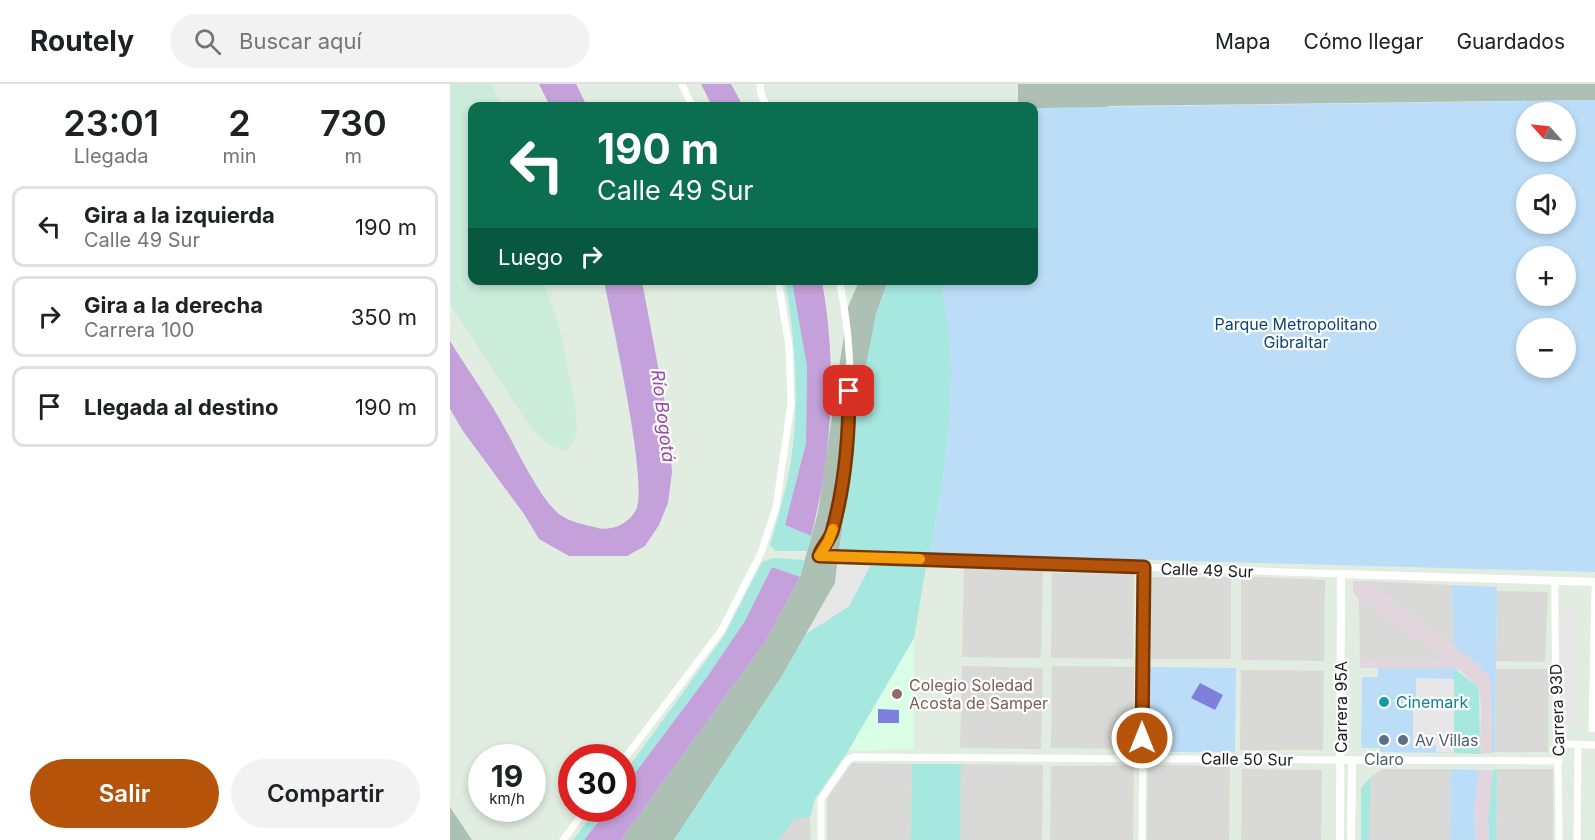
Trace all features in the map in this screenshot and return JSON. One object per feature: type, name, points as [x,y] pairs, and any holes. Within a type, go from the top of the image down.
[{"type":"street","points":[[682,84],[690,102]]},
{"type":"street","points":[[761,84],[759,88],[765,102]]},
{"type":"street","points":[[636,744],[721,632],[760,554],[776,507],[791,404],[789,347],[779,285]]},
{"type":"street","name":"Calle 49 Sur","points":[[840,285],[844,300],[850,375],[849,431],[843,481],[832,532],[819,556],[1595,582]]},
{"type":"street","points":[[1142,840],[1144,567]]},
{"type":"street","name":"Carrera 95A","points":[[1340,840],[1341,574]]},
{"type":"street","name":"Carrera 93D","points":[[1555,581],[1554,659],[1559,761],[1559,840]]},
{"type":"street","points":[[1592,729],[1595,589]]},
{"type":"street","points":[[1566,744],[1595,745]]},
{"type":"street","points":[[1577,840],[1578,745]]},
{"type":"street","name":"Calle 50 Sur","points":[[821,840],[821,799],[848,760],[854,757],[1559,761]]},
{"type":"street","name":"Carrera 95A","points":[[1351,840],[1352,760]]},
{"type":"street","points":[[563,840],[576,822]]},
{"type":"shaded area","points":[[450,84],[491,84],[501,102],[468,102],[468,285],[545,285],[559,326],[575,405],[577,434],[567,452],[549,445],[532,430],[450,304]]},
{"type":"shaded area","points":[[1018,84],[1595,84],[1595,100],[1110,106],[1038,129],[1038,102],[1018,102]]},
{"type":"shaded area","points":[[786,285],[794,285],[795,289],[807,366],[806,443],[785,525],[811,536],[807,551],[775,551],[770,545],[786,487],[794,436],[796,384]]},
{"type":"shaded area","points":[[857,285],[887,285],[876,314],[835,583],[782,676],[674,840],[621,840],[767,639],[800,577],[818,512],[848,307]]},
{"type":"shaded area","points":[[887,285],[941,285],[948,324],[951,386],[944,471],[930,554],[839,550],[852,464],[856,415],[876,314]]},
{"type":"shaded area","points":[[773,558],[805,560],[800,577],[772,567],[745,621],[707,677],[636,772],[636,757],[724,636],[762,562]]},
{"type":"shaded area","points":[[837,565],[870,566],[849,606],[806,634],[835,583]]},
{"type":"shaded area","points":[[870,566],[926,566],[914,638],[848,751],[815,799],[810,818],[795,818],[779,840],[674,840],[782,676],[806,634],[849,606]]},
{"type":"shaded area","points":[[964,569],[1043,570],[1041,658],[962,657]]},
{"type":"shaded area","points":[[1052,573],[1134,574],[1133,659],[1051,658]]},
{"type":"shaded area","points":[[1241,576],[1325,580],[1324,661],[1241,660]]},
{"type":"shaded area","points":[[1151,577],[1231,577],[1231,659],[1151,659]]},
{"type":"shaded area","points":[[1353,581],[1366,581],[1465,654],[1488,674],[1491,684],[1492,753],[1480,754],[1479,688],[1461,671],[1454,668],[1360,668],[1360,660],[1447,661],[1359,599],[1353,592]]},
{"type":"shaded area","points":[[1366,581],[1452,585],[1453,645]]},
{"type":"shaded area","points":[[1497,591],[1548,592],[1545,662],[1496,661]]},
{"type":"shaded area","points":[[1359,599],[1448,661],[1360,660]]},
{"type":"shaded area","points":[[1578,607],[1579,725],[1561,726],[1560,608]]},
{"type":"shaded area","name":"Colegio Soledad Acosta de Samper","points":[[914,638],[914,749],[848,751]]},
{"type":"shaded area","points":[[962,666],[1043,668],[1041,749],[960,748]]},
{"type":"shaded area","points":[[1052,666],[1134,667],[1133,749],[1051,748]]},
{"type":"shaded area","points":[[1454,668],[1479,688],[1480,754],[1454,753]]},
{"type":"shaded area","points":[[1496,669],[1549,669],[1548,752],[1495,752]]},
{"type":"shaded area","points":[[1241,670],[1324,671],[1323,750],[1240,750]]},
{"type":"shaded area","points":[[1416,678],[1454,679],[1454,753],[1436,752],[1436,745],[1413,744],[1413,703],[1416,703]]},
{"type":"shaded area","points":[[1200,683],[1223,695],[1215,710],[1191,698]]},
{"type":"shaded area","points":[[878,709],[899,710],[899,723],[878,723]]},
{"type":"shaded area","points":[[852,763],[912,764],[911,840],[827,840],[827,798]]},
{"type":"shaded area","points":[[912,764],[961,764],[960,840],[911,840]]},
{"type":"shaded area","points":[[961,764],[1043,765],[1042,840],[960,840]]},
{"type":"shaded area","points":[[1134,765],[1133,840],[1050,840],[1051,766]]},
{"type":"shaded area","points":[[1148,765],[1230,766],[1229,840],[1147,840]]},
{"type":"shaded area","points":[[1242,769],[1322,770],[1321,840],[1241,840]]},
{"type":"shaded area","points":[[1383,769],[1451,769],[1450,840],[1369,840],[1371,777]]},
{"type":"shaded area","points":[[1497,769],[1553,769],[1553,840],[1496,840]]},
{"type":"shaded area","points":[[1497,769],[1496,840],[1489,840],[1488,815],[1493,770]]},
{"type":"shaded area","points":[[1479,770],[1493,770],[1488,815],[1489,840],[1476,840],[1474,813]]},
{"type":"shaded area","points":[[1371,777],[1369,840],[1361,840],[1361,788]]},
{"type":"shaded area","points":[[450,807],[472,840],[450,840]]},
{"type":"shaded area","points":[[795,817],[810,818],[811,840],[779,840]]},
{"type":"shaded area","points":[[587,822],[596,822],[584,840],[573,840]]},
{"type":"green space","name":"Parque Metropolitano Gibraltar","points":[[1595,100],[1595,572],[930,554],[947,443],[951,358],[949,330],[941,285],[1038,285],[1038,108]]},
{"type":"green space","points":[[1452,585],[1497,587],[1495,752],[1492,753],[1491,684],[1488,674],[1453,646]]},
{"type":"green space","points":[[1150,667],[1236,668],[1235,752],[1148,752]]},
{"type":"green space","points":[[1378,667],[1454,668],[1454,753],[1380,752],[1380,748],[1361,748],[1362,677],[1378,677]]},
{"type":"green space","points":[[1451,769],[1479,770],[1474,813],[1476,840],[1450,840]]},
{"type":"water","points":[[539,84],[576,84],[585,102],[548,102]]},
{"type":"water","points":[[701,84],[731,84],[741,102],[710,102]]},
{"type":"water","name":"Río Bogotá","points":[[605,285],[643,285],[668,420],[672,472],[668,503],[659,525],[645,546],[627,556],[569,556],[539,539],[450,409],[450,341],[493,408],[543,495],[559,514],[578,523],[609,528],[629,519],[636,510],[639,494],[628,400]]},
{"type":"water","points":[[793,285],[823,285],[830,345],[830,408],[824,472],[811,536],[785,525],[806,443],[807,366]]},
{"type":"water","points":[[772,567],[800,577],[767,639],[636,819],[636,772],[707,677],[745,621]]},
{"type":"water","points":[[598,822],[634,822],[621,840],[584,840]]},
{"type":"slow traffic","points":[[833,529],[819,556],[920,559]]},
{"type":"place","name":"Colegio Soledad Acosta de Samper","points":[[897,694]]},
{"type":"place","name":"Cinemark","points":[[1384,702]]},
{"type":"place","name":"Claro","points":[[1384,740]]},
{"type":"place","name":"Av Villas","points":[[1403,740]]},
{"type":"route","points":[[849,391],[849,431],[843,481],[832,532],[819,556],[1144,567],[1142,738]]}]
